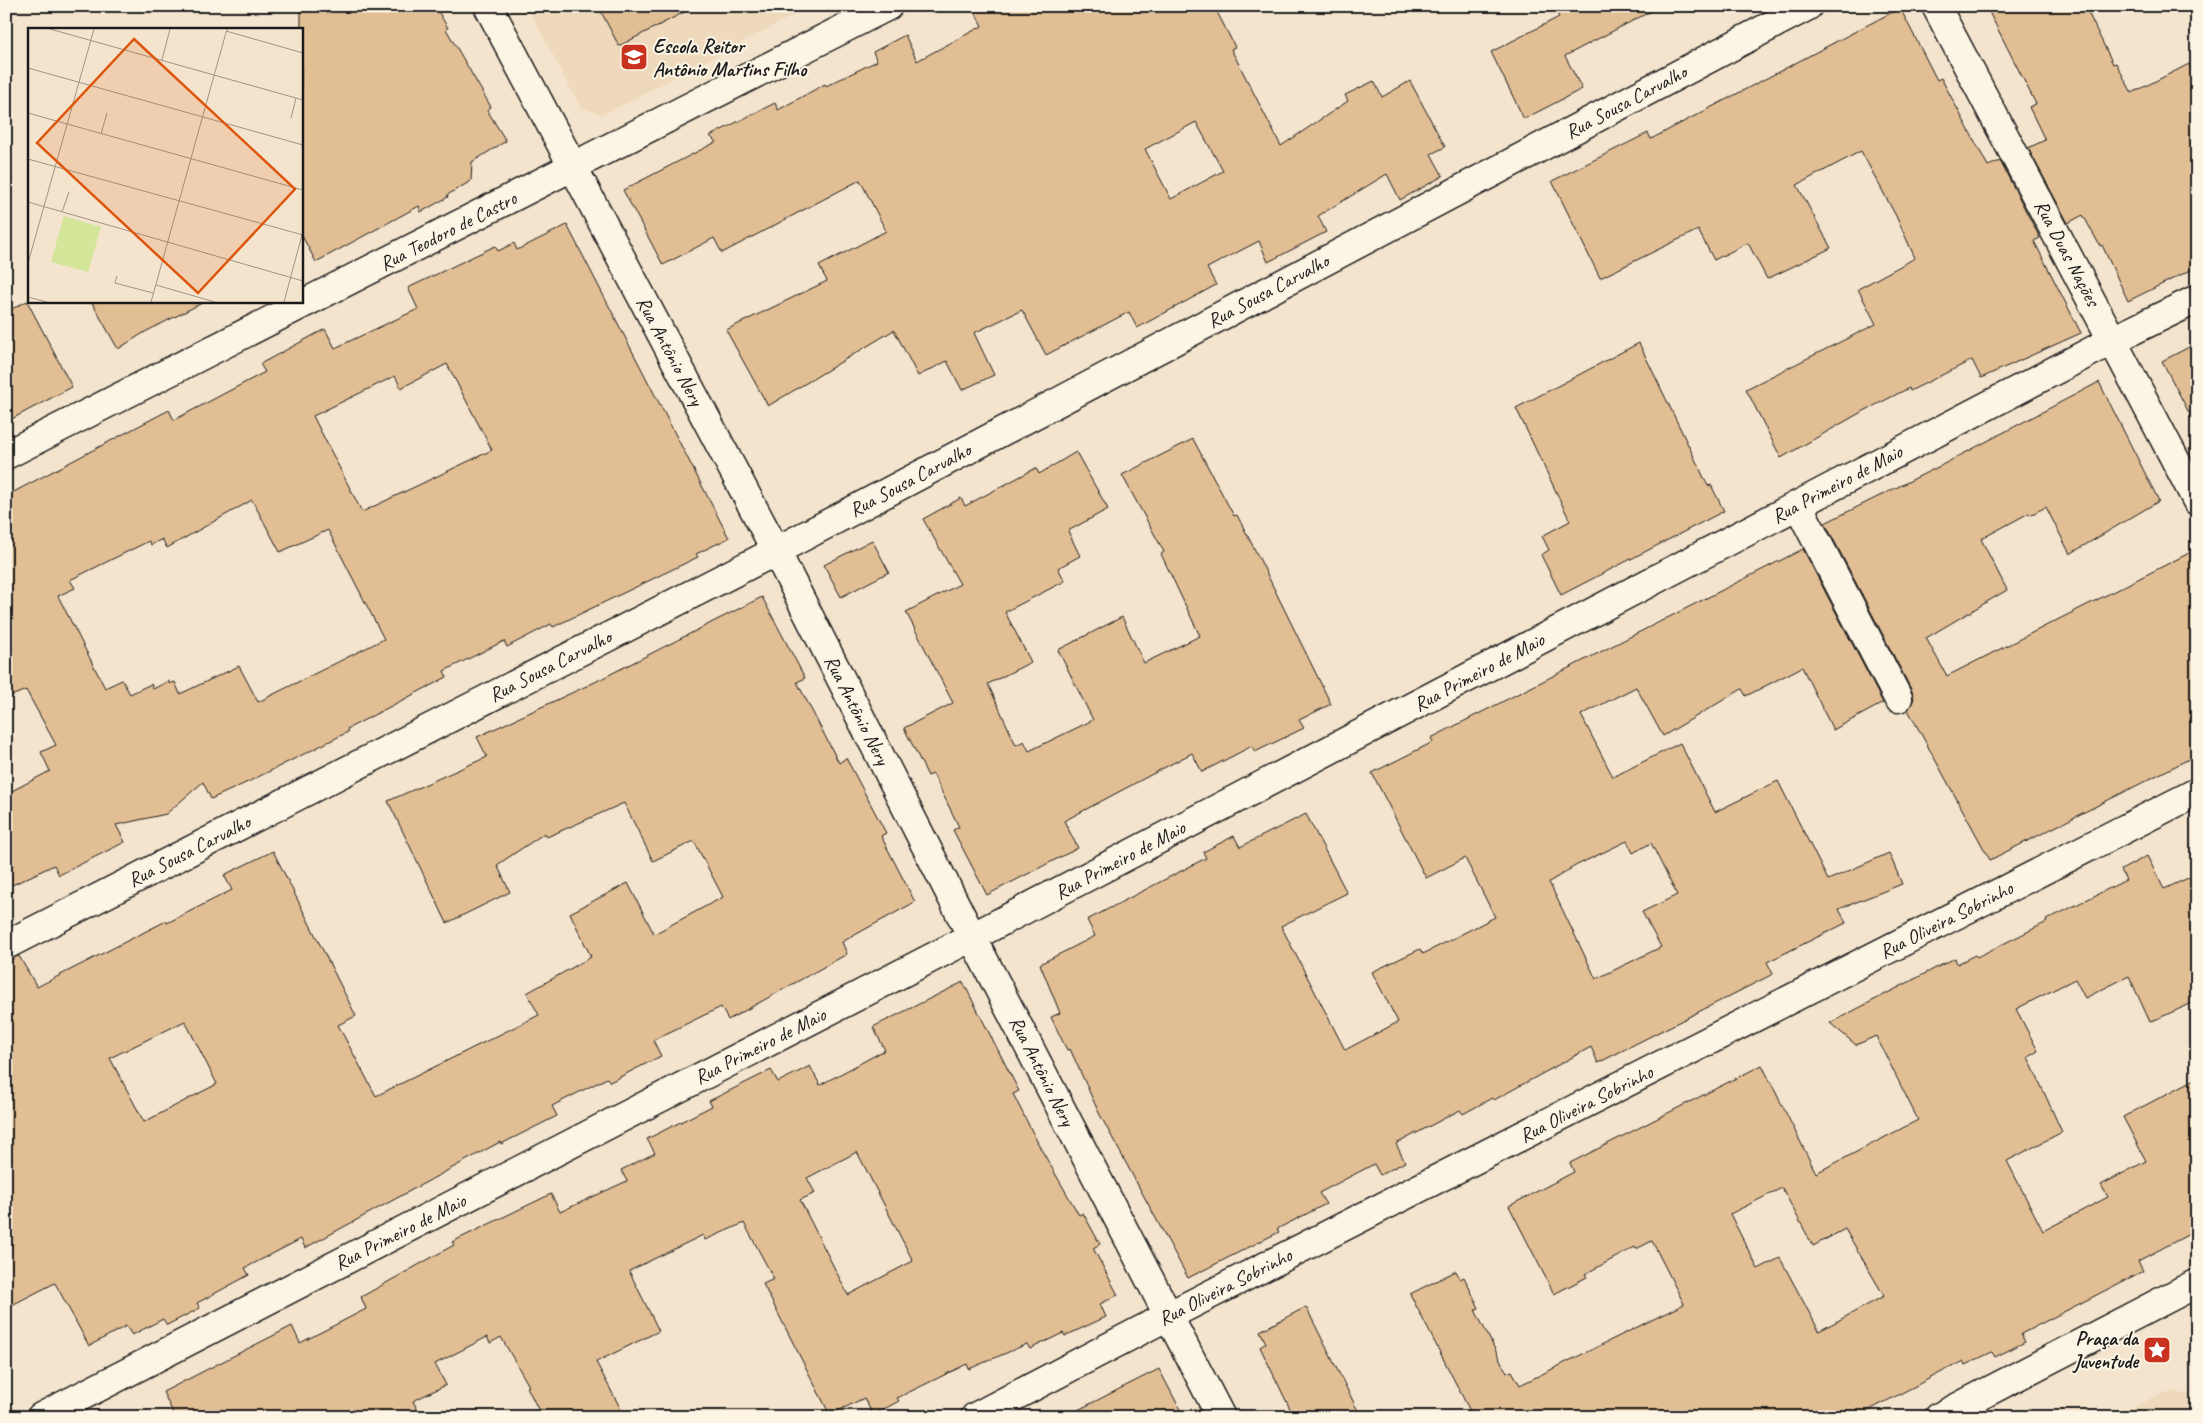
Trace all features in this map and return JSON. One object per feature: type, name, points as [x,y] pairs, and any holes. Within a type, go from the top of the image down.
[{"type":"street","name":"Rua Antônio Nery","points":[[488,6],[776,551],[972,937],[1222,1417]]},
{"type":"street","name":"Rua Teodoro de Castro","points":[[6,455],[888,6]]},
{"type":"street","name":"Rua Sousa Carvalho","points":[[6,945],[776,551],[1808,6]]},
{"type":"street","name":"Rua Duas Nações","points":[[1936,6],[2197,500]]},
{"type":"street","name":"Rua Primeiro de Maio","points":[[40,1417],[972,937],[2113,340],[2197,299]]},
{"type":"street","points":[[1798,505],[1898,698]]},
{"type":"street","name":"Rua Oliveira Sobrinho","points":[[975,1417],[1168,1316],[2197,792]]},
{"type":"street","points":[[1939,1417],[2197,1283]]},
{"type":"shaded area","name":"Escola Reitor Antônio Martins Filho","points":[[527,6],[811,6],[603,115],[580,107]]},
{"type":"shaded area","points":[[2176,1392],[2190,1395],[2197,1400],[2197,1417],[2115,1417],[2161,1393]]},
{"type":"building","points":[[301,6],[435,6],[448,28],[446,29],[491,107],[487,110],[506,141],[472,162],[471,181],[447,195],[448,197],[421,212],[419,206],[316,262],[302,236]]},
{"type":"building","points":[[598,6],[696,6],[619,46]]},
{"type":"building","points":[[972,6],[1214,6],[1235,47],[1231,49],[1281,146],[1348,101],[1345,95],[1374,81],[1382,97],[1410,81],[1445,147],[1431,154],[1443,176],[1400,200],[1387,174],[1318,216],[1326,232],[1268,262],[1259,241],[1207,268],[1216,285],[1137,328],[1129,312],[1046,355],[1022,310],[974,333],[994,375],[962,390],[947,361],[918,376],[894,330],[768,406],[726,330],[827,281],[819,266],[886,231],[860,180],[722,253],[714,238],[663,265],[623,190],[716,142],[710,136],[743,119],[775,103],[778,110],[825,84],[826,86],[877,61],[873,52],[905,35],[917,61],[982,26]],"holes":[[[1196,122],[1223,171],[1171,199],[1145,149]]]},
{"type":"building","points":[[1553,6],[1661,6],[1565,56],[1582,89],[1524,119],[1491,52],[1559,17]]},
{"type":"building","points":[[1986,6],[2085,6],[2113,64],[2116,63],[2132,93],[2189,64],[2197,80],[2197,267],[2128,301],[2102,245],[2100,246],[2083,215],[2068,223],[2028,148],[2045,140],[2029,107],[2036,104]]},
{"type":"building","points":[[1900,8],[1937,80],[1941,78],[1988,166],[2000,161],[2040,238],[2034,241],[2081,333],[1981,378],[1972,360],[1910,391],[1909,388],[1858,414],[1781,458],[1746,389],[1876,324],[1858,289],[1915,258],[1896,216],[1861,151],[1797,185],[1831,248],[1767,279],[1748,243],[1714,260],[1698,230],[1600,278],[1552,181],[1648,133],[1651,139]]},
{"type":"building","points":[[567,225],[729,538],[696,554],[698,557],[553,627],[551,624],[507,647],[504,641],[444,671],[447,677],[347,729],[348,732],[250,781],[211,799],[203,782],[166,814],[116,825],[125,842],[59,875],[54,865],[6,888],[6,794],[50,771],[41,752],[56,745],[26,690],[6,698],[6,496],[169,410],[174,420],[265,372],[260,364],[325,329],[335,348],[418,309],[408,288],[495,246],[498,251],[514,243],[517,250]],"holes":[[[447,364],[492,450],[362,512],[313,416],[395,376],[401,388]],[[252,500],[280,552],[328,530],[384,639],[258,702],[239,666],[180,694],[175,682],[169,684],[169,681],[153,689],[151,684],[130,694],[122,680],[105,688],[58,596],[75,588],[70,580],[149,541],[151,545],[162,539],[167,548]]]},
{"type":"building","points":[[27,301],[72,387],[6,422],[6,312]]},
{"type":"building","points":[[92,302],[204,302],[145,332],[118,349]]},
{"type":"building","points":[[1639,343],[1708,486],[1711,485],[1724,511],[1561,595],[1541,555],[1549,550],[1542,536],[1570,521],[1516,408]]},
{"type":"building","points":[[2197,343],[2197,428],[2162,361]]},
{"type":"building","points":[[2099,382],[2159,501],[2070,554],[2046,507],[2030,515],[2029,513],[1981,539],[2007,590],[1926,638],[1947,676],[2197,549],[2197,755],[1990,860],[1908,710],[1914,699],[1912,691],[1825,523],[1942,465]]},
{"type":"building","points":[[1193,439],[1234,516],[1237,515],[1331,704],[1299,720],[1304,728],[1255,752],[1252,746],[1202,772],[1192,753],[1064,821],[1078,848],[987,895],[953,830],[959,827],[933,774],[928,776],[904,728],[953,703],[906,612],[960,584],[923,519],[961,498],[965,506],[1036,468],[1039,474],[1076,452],[1108,509],[1068,531],[1080,556],[1058,568],[1065,581],[1005,612],[1031,662],[988,684],[1016,745],[1024,741],[1029,751],[1093,720],[1058,650],[1122,617],[1144,663],[1200,636],[1161,554],[1164,552],[1122,475]]},
{"type":"building","points":[[872,540],[889,572],[841,597],[824,565]]},
{"type":"building","points":[[1803,549],[1883,703],[1833,730],[1802,667],[1746,696],[1742,689],[1663,736],[1636,687],[1581,715],[1613,777],[1680,743],[1715,812],[1778,781],[1828,880],[1889,853],[1902,884],[1839,909],[1846,923],[1767,962],[1773,974],[1598,1063],[1591,1047],[1494,1100],[1492,1098],[1463,1114],[1460,1110],[1396,1144],[1405,1162],[1380,1175],[1374,1164],[1319,1193],[1326,1204],[1277,1229],[1279,1232],[1188,1278],[1099,1113],[1070,1049],[1067,1050],[1051,1017],[1060,1013],[1040,964],[1095,936],[1087,920],[1206,858],[1203,852],[1234,836],[1240,847],[1306,814],[1347,893],[1281,926],[1345,1050],[1398,1022],[1372,972],[1420,949],[1423,954],[1495,917],[1465,858],[1426,878],[1372,773],[1433,742],[1431,738]],"holes":[[[1627,841],[1633,853],[1651,843],[1677,895],[1642,912],[1661,947],[1596,979],[1549,882],[1577,865]]]},
{"type":"building","points":[[762,597],[805,678],[797,682],[839,763],[846,758],[886,833],[881,836],[915,902],[842,942],[847,954],[728,1020],[721,1007],[653,1040],[661,1056],[610,1082],[607,1078],[552,1106],[557,1116],[501,1144],[500,1142],[305,1248],[301,1239],[245,1268],[249,1275],[197,1303],[200,1308],[167,1325],[163,1319],[132,1335],[126,1326],[89,1346],[55,1283],[6,1308],[6,960],[19,956],[37,987],[166,921],[167,923],[232,890],[224,875],[273,851],[356,1016],[338,1025],[376,1096],[539,1015],[527,993],[591,957],[570,913],[628,883],[654,934],[723,897],[694,841],[653,861],[624,803],[547,837],[545,833],[497,865],[510,892],[447,923],[388,801],[487,757],[477,737],[595,682]],"holes":[[[185,1021],[217,1084],[144,1122],[110,1058]]]},
{"type":"building","points":[[2147,856],[2164,889],[2197,874],[2197,1001],[2150,1022],[2129,976],[2085,998],[2075,979],[2016,1009],[2038,1051],[2028,1057],[2062,1132],[2007,1161],[2043,1231],[2108,1197],[2101,1185],[2146,1161],[2123,1117],[2197,1078],[2197,1230],[2138,1261],[2143,1271],[2021,1334],[2025,1342],[1995,1357],[1992,1352],[1965,1365],[1963,1361],[1856,1417],[1458,1417],[1470,1411],[1410,1294],[1456,1271],[1460,1279],[1464,1277],[1479,1308],[1475,1310],[1507,1373],[1512,1371],[1520,1385],[1684,1304],[1652,1241],[1636,1249],[1635,1247],[1585,1274],[1587,1277],[1554,1294],[1509,1206],[1574,1172],[1570,1163],[1762,1065],[1816,1173],[1918,1120],[1876,1036],[1856,1045],[1830,1023],[1955,958],[1957,964],[1975,955],[1977,957],[2047,922],[2046,920],[2126,880],[2121,870]],"holes":[[[1782,1188],[1813,1246],[1845,1229],[1884,1296],[1819,1331],[1780,1258],[1758,1269],[1730,1214]]]},
{"type":"building","points":[[963,982],[1019,1091],[1013,1094],[1041,1149],[1079,1215],[1083,1213],[1100,1244],[1093,1248],[1118,1295],[1100,1304],[1106,1317],[1065,1336],[1063,1333],[1030,1349],[1027,1344],[969,1369],[967,1364],[897,1398],[899,1401],[873,1415],[864,1398],[830,1415],[763,1284],[774,1279],[744,1223],[705,1240],[703,1235],[629,1271],[659,1331],[596,1362],[625,1417],[542,1417],[527,1387],[529,1386],[501,1337],[490,1343],[487,1337],[435,1364],[446,1385],[413,1401],[421,1417],[175,1417],[163,1392],[292,1326],[300,1343],[366,1309],[361,1297],[454,1245],[452,1242],[551,1194],[560,1212],[627,1181],[621,1170],[655,1153],[647,1139],[712,1106],[709,1101],[771,1070],[778,1082],[810,1066],[820,1085],[885,1050],[873,1027]],"holes":[[[857,1152],[913,1261],[848,1295],[800,1200],[815,1193],[807,1178]]]},
{"type":"building","points":[[1306,1307],[1361,1417],[1294,1417],[1260,1347],[1266,1343],[1260,1331]]},
{"type":"building","points":[[1159,1369],[1184,1417],[1064,1417]]},
{"type":"place","name":"Escola Reitor Antônio Martins Filho","points":[[634,57]]},
{"type":"place","name":"Praça da Juventude","points":[[2157,1350]]}]
